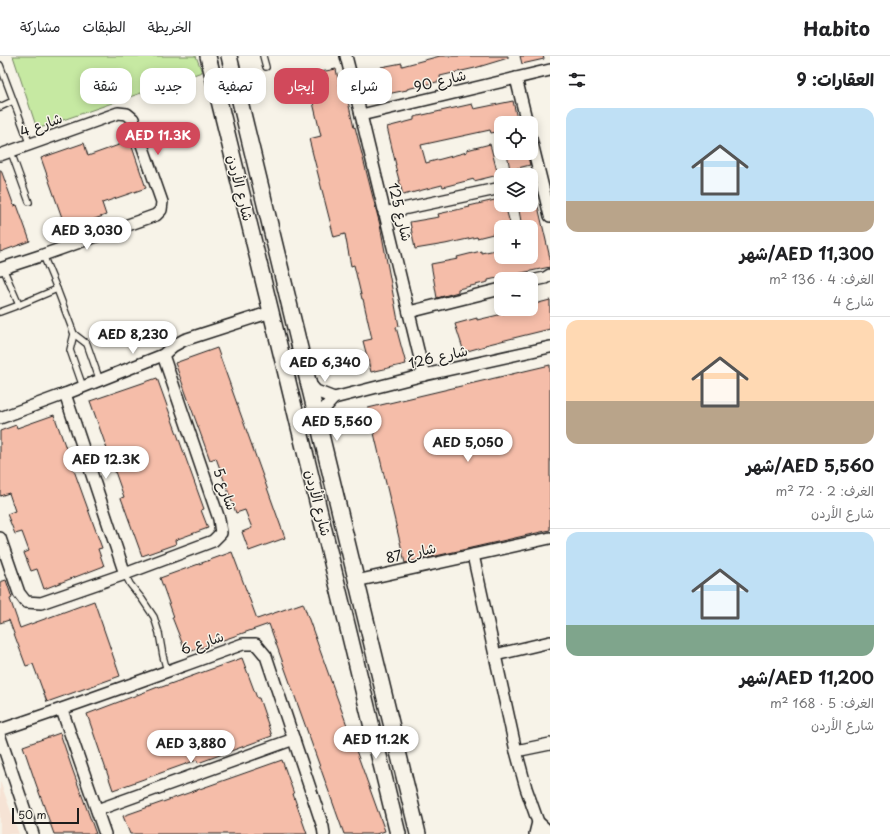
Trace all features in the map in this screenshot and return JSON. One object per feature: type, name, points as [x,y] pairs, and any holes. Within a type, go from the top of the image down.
[{"type":"main road","name":"شارع الأردن","points":[[208,56],[398,834]]},
{"type":"main road","name":"شارع الأردن","points":[[229,56],[418,834]]},
{"type":"main road","points":[[222,117],[226,108],[231,106],[237,107],[242,111]]},
{"type":"main road","points":[[360,677],[371,693],[377,709],[409,834]]},
{"type":"street","name":"شارع 125","points":[[346,56],[424,375]]},
{"type":"street","name":"شارع 90","points":[[361,115],[550,70]]},
{"type":"street","points":[[516,78],[525,116]]},
{"type":"street","name":"شارع 4","points":[[0,156],[118,113],[127,114],[133,119],[162,202],[161,210],[156,215],[1,269]]},
{"type":"street","points":[[538,185],[550,216]]},
{"type":"street","points":[[384,213],[494,189]]},
{"type":"street","points":[[538,280],[550,275]]},
{"type":"street","points":[[409,312],[494,291]]},
{"type":"street","points":[[0,418],[100,381],[163,355],[173,346],[184,340],[271,312]]},
{"type":"street","name":"شارع 126","points":[[334,398],[424,375],[550,347]]},
{"type":"street","name":"شارع 5","points":[[0,538],[19,593],[26,602],[41,603],[125,574],[213,541],[221,533],[219,519],[163,355]]},
{"type":"street","points":[[308,382],[316,391],[334,398],[325,407],[321,415],[319,427]]},
{"type":"street","points":[[65,394],[125,574]]},
{"type":"street","name":"شارع 87","points":[[356,581],[550,538]]},
{"type":"street","points":[[473,555],[516,751],[526,788],[538,822],[550,833]]},
{"type":"street","points":[[495,655],[550,642]]},
{"type":"street","name":"شارع 6","points":[[0,730],[62,710],[243,644],[256,644],[266,656],[323,827],[324,834]]},
{"type":"street","points":[[62,710],[105,834]]},
{"type":"street","points":[[0,736],[33,834]]},
{"type":"street","points":[[97,810],[294,739]]},
{"type":"street","points":[[516,751],[550,744]]},
{"type":"street","points":[[535,834],[538,822]]},
{"type":"street","points":[[546,834],[550,833]]},
{"type":"lane","points":[[263,56],[266,67]]},
{"type":"lane","points":[[0,65],[30,145]]},
{"type":"lane","points":[[0,107],[13,101]]},
{"type":"lane","points":[[11,152],[29,202]]},
{"type":"lane","points":[[43,255],[74,334],[87,344],[100,381]]},
{"type":"lane","points":[[1,269],[18,305]]},
{"type":"lane","points":[[0,312],[57,289]]},
{"type":"lane","points":[[74,334],[70,350],[83,387]]},
{"type":"lane","points":[[125,574],[130,584],[154,617],[168,671]]},
{"type":"shaded area","points":[[0,781],[19,834],[0,834]]},
{"type":"green space","points":[[13,56],[196,56],[202,72],[196,74],[196,68],[140,68],[140,93],[132,96],[132,68],[80,68],[80,104],[109,104],[37,129]]},
{"type":"building","points":[[440,56],[508,56],[508,58],[475,68],[440,76],[441,81],[392,93],[392,68],[381,67],[402,63],[402,66]]},
{"type":"building","points":[[520,56],[543,56],[544,59],[522,64]]},
{"type":"building","points":[[336,69],[337,104],[349,104],[354,128],[355,127],[380,225],[399,326],[396,327],[406,364],[371,372],[363,341],[372,339],[354,265],[351,266],[345,234],[334,237],[309,139],[321,136],[313,104],[329,104],[329,70]]},
{"type":"building","points":[[513,101],[516,116],[494,116],[494,132],[491,133],[490,130],[421,145],[426,163],[490,144],[496,168],[494,168],[494,176],[474,181],[474,179],[443,187],[442,185],[403,195],[387,127],[414,120],[414,117],[472,104],[474,109]]},
{"type":"building","points":[[130,141],[146,188],[102,203],[106,215],[66,229],[41,158],[84,143],[88,156]]},
{"type":"building","points":[[508,160],[529,160],[530,165],[518,168],[510,168]]},
{"type":"building","points":[[0,170],[14,206],[17,205],[30,241],[0,252]]},
{"type":"building","points":[[494,200],[494,212],[507,212],[509,220],[494,220],[494,234],[415,249],[410,222],[439,217],[438,214],[470,207],[469,206]]},
{"type":"building","points":[[538,206],[550,258],[550,267],[526,272],[494,272],[494,279],[488,280],[488,282],[458,289],[458,292],[437,298],[431,264],[458,259],[457,257],[481,251],[481,253],[494,250],[494,264],[538,264],[538,220],[521,220],[519,212],[538,212]]},
{"type":"building","points":[[550,300],[550,329],[485,345],[464,352],[455,324],[477,318],[477,320],[494,316],[538,316],[538,303]]},
{"type":"building","points":[[217,348],[285,538],[249,551],[242,532],[252,528],[245,510],[236,513],[216,458],[210,460],[175,363]]},
{"type":"building","points":[[550,365],[550,530],[405,563],[368,408]]},
{"type":"building","points":[[157,378],[204,509],[201,510],[208,528],[175,540],[176,544],[142,556],[121,498],[124,497],[90,401]]},
{"type":"building","points":[[54,415],[102,548],[98,549],[104,566],[44,589],[37,569],[31,571],[24,553],[29,551],[22,532],[15,534],[7,514],[15,511],[9,493],[0,496],[0,431],[16,425],[17,428]]},
{"type":"building","points":[[232,552],[257,619],[303,603],[385,831],[376,834],[344,834],[269,624],[186,653],[172,617],[174,617],[160,578]]},
{"type":"building","points":[[6,580],[12,598],[10,599],[20,628],[94,601],[120,676],[47,702],[33,664],[26,666],[9,620],[0,623],[0,582]]},
{"type":"building","points":[[242,658],[257,698],[259,698],[272,736],[198,763],[197,760],[113,790],[87,714],[158,687],[159,688]]},
{"type":"building","points":[[60,733],[96,834],[54,834],[36,784],[23,746]]},
{"type":"building","points":[[282,760],[307,834],[130,834],[123,816]]}]
